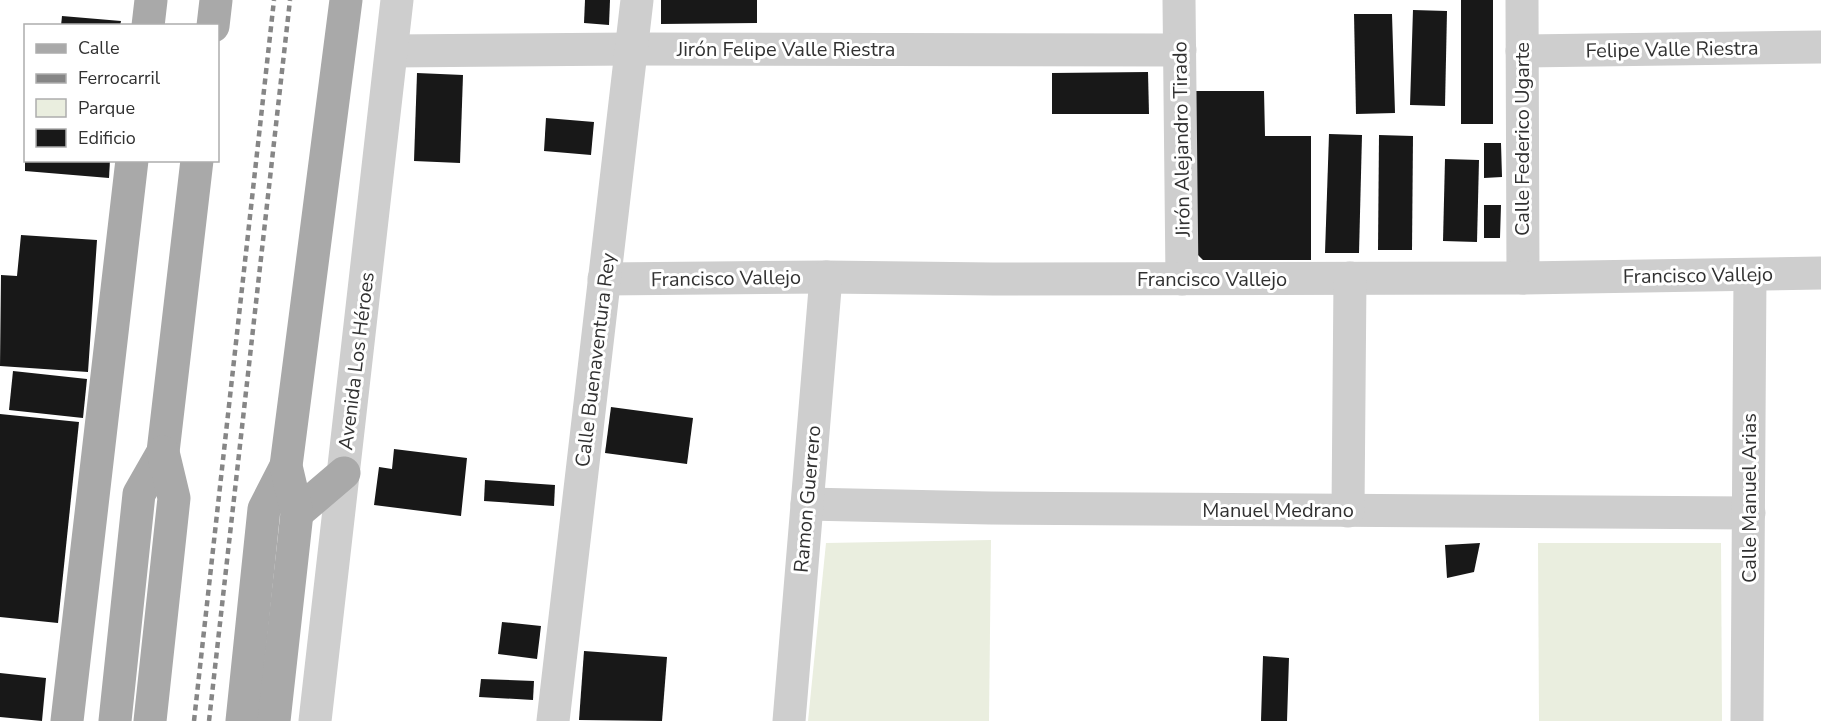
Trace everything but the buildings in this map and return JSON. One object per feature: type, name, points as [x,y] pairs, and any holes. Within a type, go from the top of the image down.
[{"type":"main road","points":[[148,24],[151,0]]},
{"type":"main road","points":[[213,24],[216,0]]},
{"type":"main road","points":[[242,721],[264,509],[286,466],[346,0]]},
{"type":"main road","points":[[67,721],[132,162]]},
{"type":"main road","points":[[150,721],[174,498],[163,452],[197,162]]},
{"type":"main road","points":[[114,721],[139,494],[163,452]]},
{"type":"main road","points":[[274,721],[297,513],[286,466]]},
{"type":"main road","points":[[297,513],[344,473]]},
{"type":"street","name":"Avenida Los Héroes","points":[[315,721],[397,0]]},
{"type":"street","name":"Calle Buenaventura Rey","points":[[554,721],[637,0]]},
{"type":"street","name":"Jirón Alejandro Tirado","points":[[1179,0],[1182,279]]},
{"type":"street","name":"Calle Federico Ugarte","points":[[1522,0],[1523,278]]},
{"type":"street","name":"Felipe Valle Riestra","points":[[1522,51],[1821,47]]},
{"type":"street","name":"Jirón Felipe Valle Riestra","points":[[392,51],[1180,50]]},
{"type":"street","name":"Francisco Vallejo","points":[[604,279],[1523,278],[1821,273]]},
{"type":"street","name":"Calle Manuel Arias","points":[[1747,721],[1750,275]]},
{"type":"street","name":"Ramon Guerrero","points":[[789,721],[826,277]]},
{"type":"street","points":[[1348,511],[1350,278]]},
{"type":"street","name":"Manuel Medrano","points":[[807,504],[990,508],[1749,513]]},
{"type":"green space","points":[[991,540],[989,721],[808,721],[826,543]]},
{"type":"green space","points":[[1538,543],[1721,543],[1722,721],[1539,721]]},
{"type":"railway","points":[[194,721],[274,0]]},
{"type":"railway","points":[[209,721],[290,0]]}]
